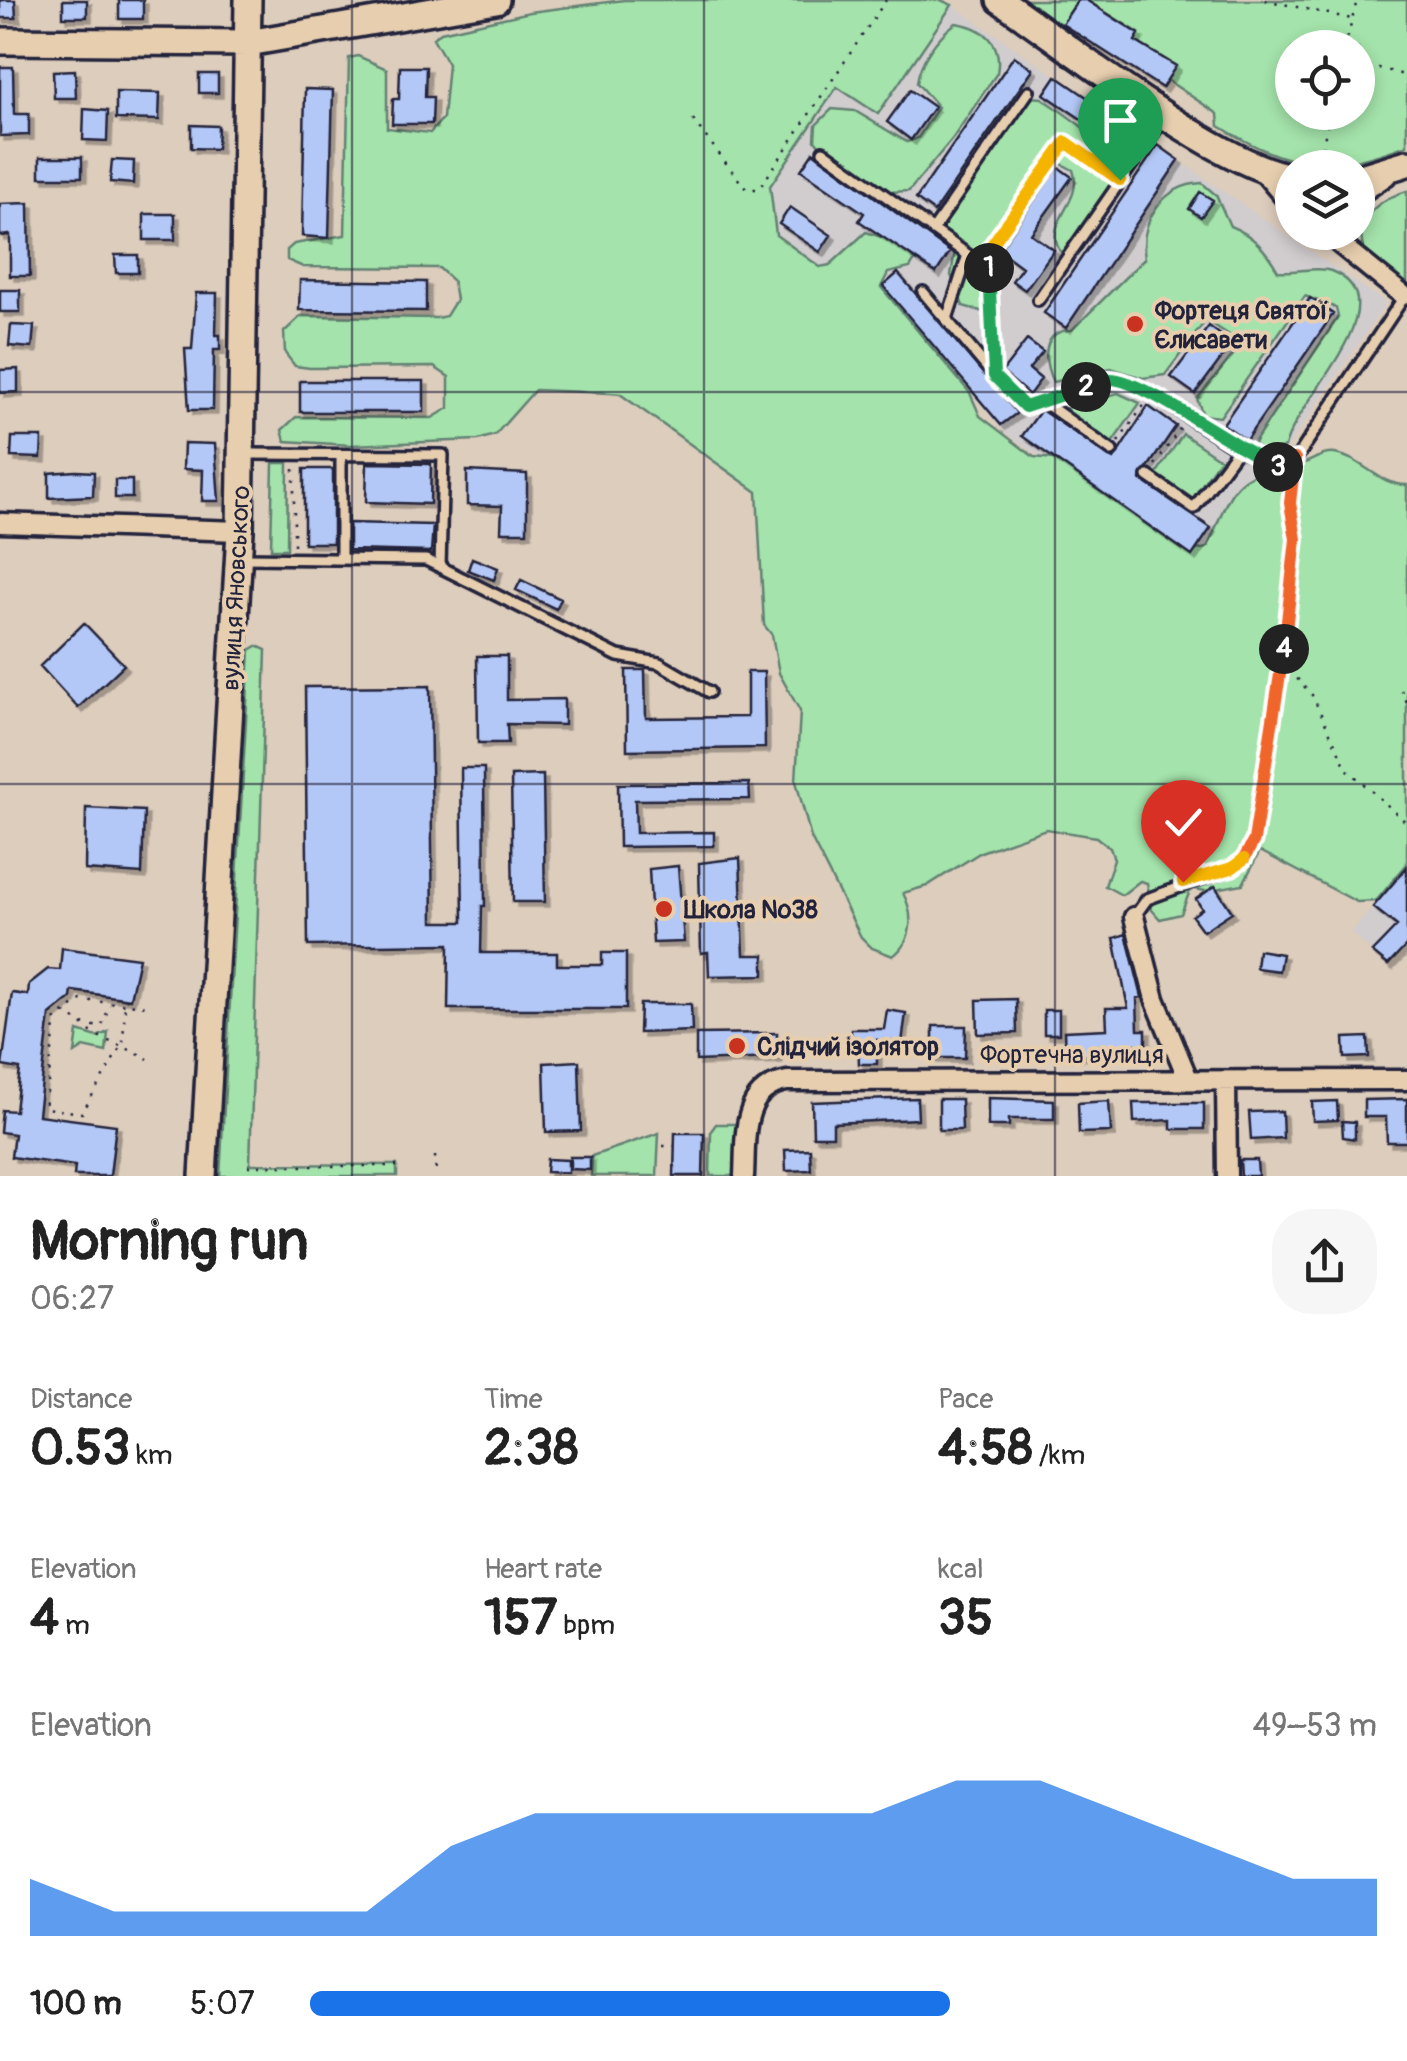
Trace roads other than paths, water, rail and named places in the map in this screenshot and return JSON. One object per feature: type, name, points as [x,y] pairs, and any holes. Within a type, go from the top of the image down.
[{"type":"main road","name":"вулиця Яновського","points":[[203,1176],[240,531],[248,0]]},
{"type":"main road","points":[[0,42],[248,44],[496,0]]},
{"type":"main road","points":[[1000,0],[1167,114],[1275,171]]},
{"type":"main road","points":[[1375,173],[1404,164]]},
{"type":"street","points":[[1375,184],[1404,164]]},
{"type":"street","points":[[1259,166],[1275,185]]},
{"type":"street","points":[[1352,250],[1405,297]]},
{"type":"street","points":[[0,523],[240,531]]},
{"type":"street","points":[[1134,917],[1155,999],[1188,1079]]},
{"type":"street","name":"Фортечна вулиця","points":[[744,1176],[749,1108],[766,1087],[787,1081],[1188,1079],[1226,1084],[1407,1080]]},
{"type":"street","points":[[1226,1084],[1227,1176]]},
{"type":"lane","points":[[933,230],[1029,91]]},
{"type":"lane","points":[[1038,300],[1167,114]]},
{"type":"lane","points":[[994,376],[988,250],[1066,142],[1120,180]]},
{"type":"lane","points":[[824,151],[968,255],[946,320]]},
{"type":"lane","points":[[923,292],[1025,407],[1112,378],[1152,394],[1238,449],[1288,472],[1405,297]]},
{"type":"lane","points":[[1042,401],[1112,451]]},
{"type":"lane","points":[[1148,476],[1194,508],[1238,449]]},
{"type":"lane","points":[[240,454],[442,456],[440,566]]},
{"type":"lane","points":[[341,458],[341,559]]},
{"type":"lane","points":[[238,558],[426,560],[618,656],[659,663],[709,692]]},
{"type":"lane","points":[[1134,917],[1147,899],[1232,868]]},
{"type":"place","name":"Фортеця Святої Єлисавети","points":[[1135,324]]},
{"type":"place","name":"Школа №38","points":[[664,909]]},
{"type":"place","name":"Слідчий ізолятор","points":[[737,1046]]}]
